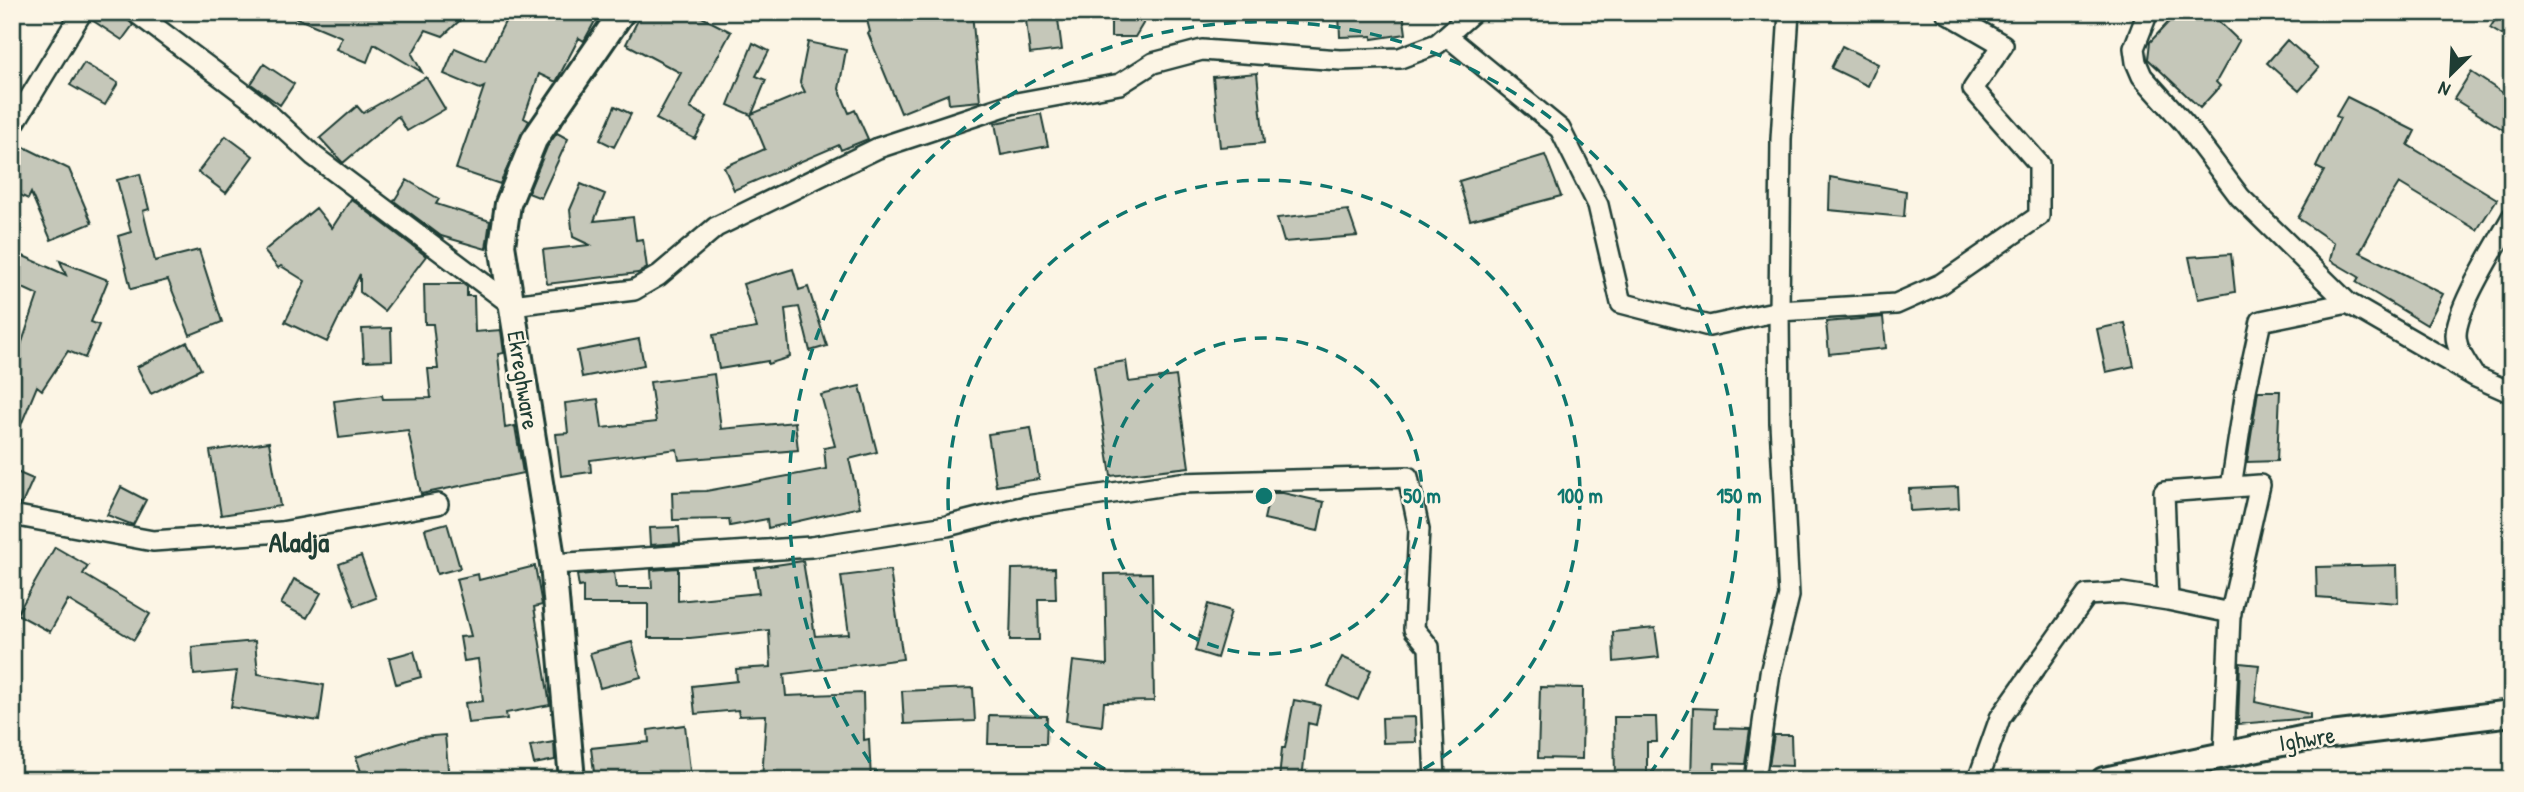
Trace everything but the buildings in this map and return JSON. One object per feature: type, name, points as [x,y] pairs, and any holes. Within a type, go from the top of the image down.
[{"type":"street","points":[[12,127],[82,12]]},
{"type":"street","points":[[135,12],[260,106],[314,156],[512,305],[634,290],[658,276],[716,227],[878,148],[1011,104],[1120,85],[1153,63],[1202,50],[1340,60],[1400,58],[1437,44],[1473,12]]},
{"type":"street","name":"Ekreghware","points":[[572,780],[553,564],[502,245],[508,204],[519,170],[534,140],[622,12]]},
{"type":"street","points":[[1755,780],[1770,673],[1789,596],[1780,424],[1779,312],[1781,139],[1789,12]]},
{"type":"street","points":[[1447,36],[1560,130],[1598,205],[1621,303],[1709,326],[1779,312],[1896,304],[1941,284],[2039,216],[2039,164],[1973,89],[2003,45],[1946,12]]},
{"type":"street","points":[[2148,12],[2134,48],[2142,76],[2185,124],[2240,197],[2348,303],[2476,377],[2512,393]]},
{"type":"street","points":[[2476,377],[2463,359],[2456,335],[2467,299],[2512,218]]},
{"type":"street","points":[[2231,487],[2246,390],[2261,321],[2348,303]]},
{"type":"street","points":[[553,564],[811,548],[947,526],[1026,506],[1180,484],[1408,477],[1419,529],[1415,629],[1429,647],[1435,780]]},
{"type":"street","points":[[2168,600],[2164,492],[2260,485],[2231,613],[2224,755]]},
{"type":"street","points":[[12,514],[153,541],[281,532],[438,504]]},
{"type":"street","points":[[1978,780],[2000,718],[2087,595],[2122,593],[2231,613]]},
{"type":"street","name":"Ighwre","points":[[2104,780],[2306,738],[2512,713]]},
{"type":"district","name":"Aladja","points":[[299,542]]}]
